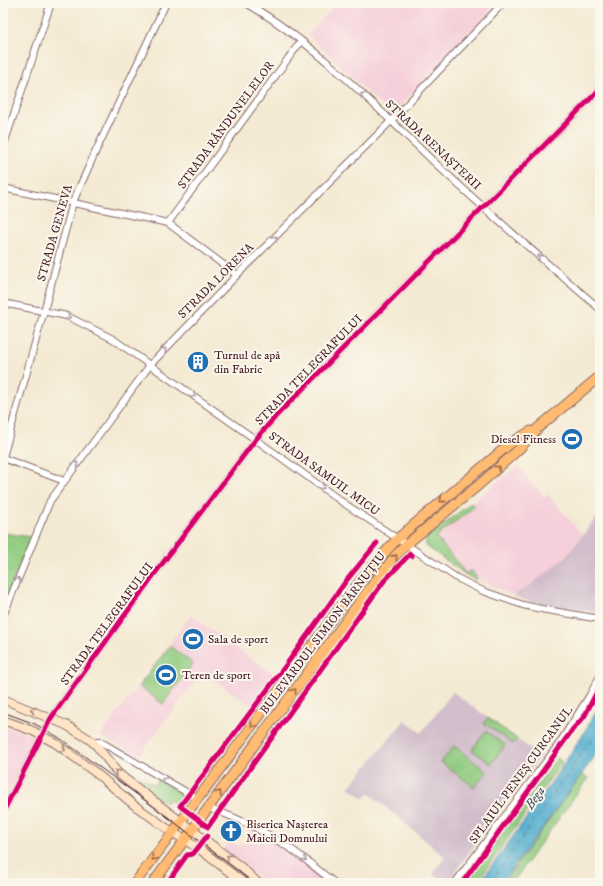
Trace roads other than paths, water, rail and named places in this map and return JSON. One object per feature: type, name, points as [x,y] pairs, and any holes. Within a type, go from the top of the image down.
[{"type":"main road","name":"BULEVARDUL SIMION BĂRNUȚIU","points":[[153,883],[373,583],[395,556],[407,544],[519,449],[538,428],[600,376]]},
{"type":"main road","name":"BULEVARDUL SIMION BĂRNUȚIU","points":[[135,883],[363,577],[397,539],[512,442],[538,428]]},
{"type":"street","points":[[3,147],[50,3]]},
{"type":"street","name":"STRADA GENEVA","points":[[3,458],[73,202],[166,3]]},
{"type":"street","name":"STRADA RENAȘTERII","points":[[246,3],[263,12],[301,41],[346,79],[482,207],[600,310]]},
{"type":"street","name":"STRADA LORENA","points":[[3,616],[50,501],[150,364],[391,121],[503,3]]},
{"type":"street","name":"STRADA RÂNDUNELELOR","points":[[168,223],[301,41]]},
{"type":"street","name":"STRADA TELEGRAFULUI","points":[[3,812],[51,718],[150,580],[256,439],[282,410],[600,89]]},
{"type":"street","points":[[3,188],[168,223],[237,275]]},
{"type":"street","name":"STRADA SAMUIL MICU","points":[[3,303],[67,316],[113,339],[256,439],[345,504],[457,578],[505,600],[541,609],[600,619]]},
{"type":"street","points":[[3,458],[64,481]]},
{"type":"street","name":"SPLAIUL PENEȘ CURCANUL","points":[[455,883],[559,744],[590,695],[600,676]]},
{"type":"street","points":[[3,699],[51,718],[76,730],[92,742],[122,777],[242,868],[258,883]]},
{"type":"street","points":[[3,720],[42,736],[96,773],[134,805],[172,832],[198,848],[244,883]]},
{"type":"street","points":[[92,742],[101,742],[198,799]]},
{"type":"street","points":[[208,808],[220,811],[255,828],[291,849],[335,883]]},
{"type":"street","points":[[597,883],[600,878]]},
{"type":"water","points":[[600,705],[600,749],[598,752],[502,883],[479,883],[527,818],[572,751]]},
{"type":"tram line","points":[[3,712],[35,724],[58,737],[161,812],[254,883]]},
{"type":"place","name":"Turnul de apă din Fabric","points":[[198,362]]},
{"type":"place","name":"Diesel Fitness","points":[[572,439]]},
{"type":"place","name":"Sala de sport","points":[[193,639]]},
{"type":"place","name":"Teren de sport","points":[[166,675]]},
{"type":"place","name":"Biserica Nașterea Maicii Domnului","points":[[231,831]]},
{"type":"water label","name":"Bega","points":[[535,798]]}]
